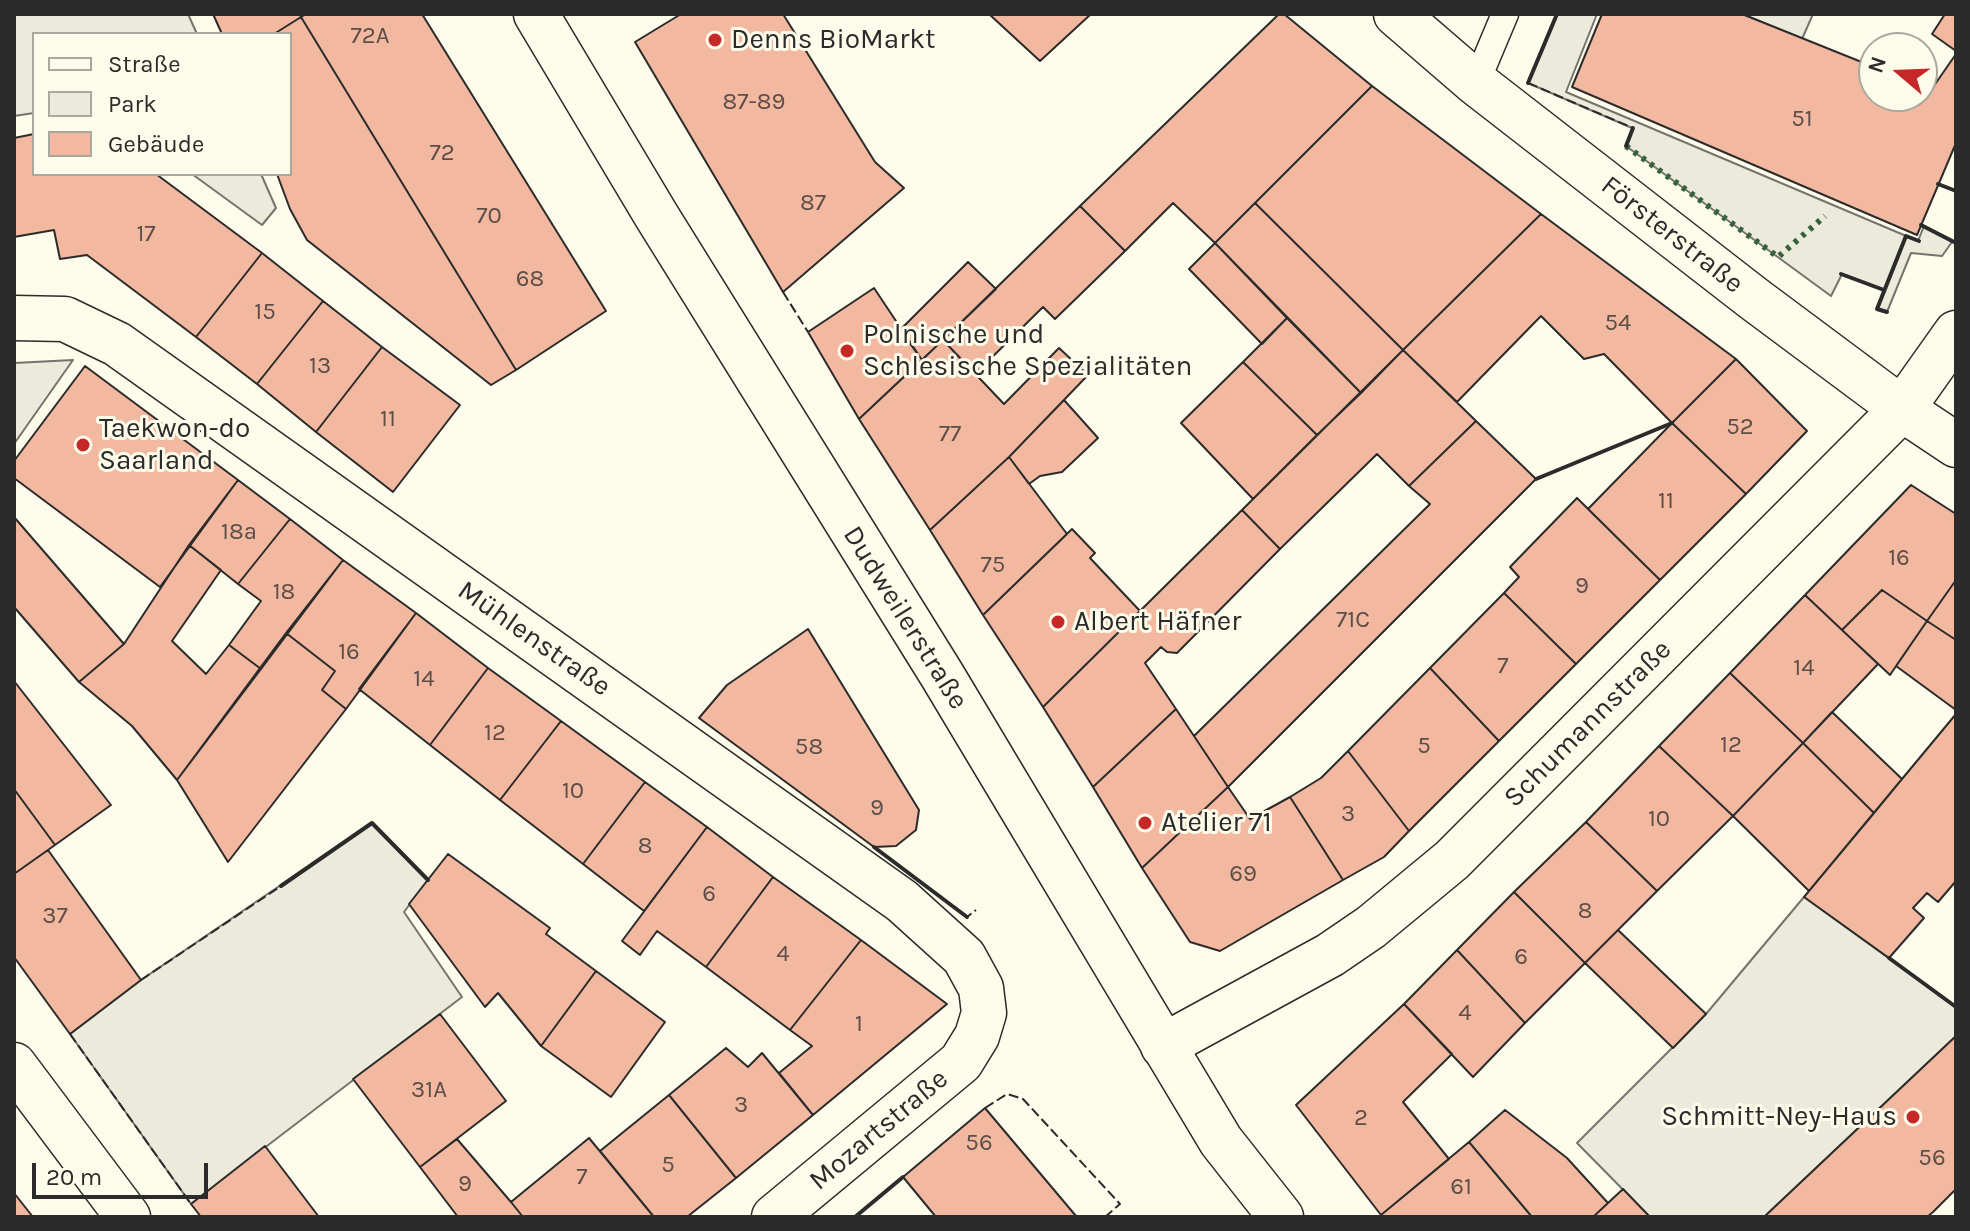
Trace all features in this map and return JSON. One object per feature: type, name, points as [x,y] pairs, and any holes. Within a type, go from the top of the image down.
[{"type":"street","name":"Dudweilerstraße","points":[[536,14],[656,215],[942,675],[1221,1141],[1281,1217]]},
{"type":"street","name":"Försterstraße","points":[[1396,14],[1476,83],[1902,409],[1956,445]]},
{"type":"street","name":"Mühlenstraße","points":[[14,318],[65,319],[117,344],[902,901],[964,957],[970,967],[981,988],[984,1013],[977,1036]]},
{"type":"street","name":"Schumannstraße","points":[[1163,1046],[1312,967],[1371,927],[1452,860],[1902,409],[1956,333]]},
{"type":"street","name":"Mozartstraße","points":[[774,1217],[961,1062],[977,1036]]},
{"type":"street","points":[[14,1065],[128,1217]]},
{"type":"lane","points":[[1476,83],[1505,14]]},
{"type":"green space","points":[[14,14],[188,14],[196,32],[32,32],[32,113],[14,116]]},
{"type":"green space","points":[[1557,14],[1597,14],[1566,92],[1918,241],[1924,226],[1952,242],[1942,256],[1911,253],[1887,312],[1877,309],[1884,290],[1842,274],[1831,296],[1626,146],[1632,128],[1528,83]]},
{"type":"green space","points":[[195,176],[262,176],[276,208],[262,225]]},
{"type":"shaded area","points":[[1742,14],[1813,14],[1802,39]]},
{"type":"shaded area","points":[[73,360],[14,444],[14,363]]},
{"type":"shaded area","points":[[372,823],[428,880],[404,912],[462,997],[191,1204],[70,1034],[141,980]]},
{"type":"shaded area","points":[[1804,897],[1956,1007],[1956,1036],[1764,1217],[1650,1217],[1577,1143],[1706,1014]]},
{"type":"building","points":[[213,14],[300,14],[301,17],[277,32],[221,32]]},
{"type":"building","points":[[306,14],[422,14],[606,311],[516,370],[301,17]]},
{"type":"building","points":[[681,14],[783,14],[875,162],[904,188],[783,292],[635,42]]},
{"type":"building","points":[[989,14],[1091,14],[1040,61]]},
{"type":"building","points":[[1279,14],[1284,14],[1372,86],[1215,243],[1173,203],[1125,251],[1080,206]]},
{"type":"building","points":[[1602,14],[1742,14],[1858,61],[1858,112],[1938,112],[1938,80],[1956,54],[1956,143],[1917,235],[1572,87]]},
{"type":"building","points":[[1945,14],[1956,14],[1956,51],[1938,38],[1938,32],[1933,32]]},
{"type":"building","points":[[301,17],[516,370],[491,385],[307,240],[290,209],[278,176],[292,176],[292,32],[277,32]]},
{"type":"building","points":[[1372,86],[1541,214],[1403,350],[1255,203]]},
{"type":"building","points":[[32,134],[32,176],[159,176],[262,253],[196,337],[87,255],[60,259],[54,230],[14,237],[14,138]]},
{"type":"building","points":[[1255,203],[1403,350],[1361,393],[1215,243]]},
{"type":"building","points":[[1080,206],[1125,251],[1055,319],[1043,307],[975,374],[943,340]]},
{"type":"building","points":[[1541,214],[1736,359],[1672,423],[1604,354],[1584,359],[1541,316],[1457,402],[1403,350]]},
{"type":"building","points":[[1215,243],[1287,318],[1262,344],[1189,269]]},
{"type":"building","points":[[262,253],[323,301],[257,384],[196,337]]},
{"type":"building","points":[[968,262],[996,289],[922,360],[900,330]]},
{"type":"building","points":[[874,288],[922,360],[859,419],[808,332]]},
{"type":"building","points":[[323,301],[382,347],[316,432],[257,384]]},
{"type":"building","points":[[1287,318],[1361,393],[1317,435],[1243,362]]},
{"type":"building","points":[[943,340],[1004,404],[1059,348],[1088,375],[1009,457],[930,530],[859,419]]},
{"type":"building","points":[[382,347],[460,405],[393,492],[316,432]]},
{"type":"building","points":[[1403,350],[1476,421],[1409,486],[1377,454],[1280,549],[1242,510]]},
{"type":"building","points":[[1736,359],[1807,431],[1746,494],[1672,423]]},
{"type":"building","points":[[1243,362],[1317,435],[1253,499],[1181,423]]},
{"type":"building","points":[[85,366],[238,480],[160,587],[14,478],[14,461]]},
{"type":"building","points":[[1064,400],[1098,438],[1062,472],[1040,476],[1029,484],[1009,457]]},
{"type":"building","points":[[1476,421],[1536,479],[1228,787],[1194,736],[1430,504],[1409,486]]},
{"type":"building","points":[[1672,423],[1746,494],[1660,580],[1588,509]]},
{"type":"building","points":[[1009,457],[1067,534],[983,615],[930,530]]},
{"type":"building","points":[[238,480],[290,519],[238,584],[189,545]]},
{"type":"building","points":[[1911,485],[1956,514],[1956,580],[1927,621],[1882,590],[1842,630],[1805,595]]},
{"type":"building","points":[[1577,498],[1660,580],[1576,664],[1504,593],[1519,577],[1510,567]]},
{"type":"building","points":[[1242,510],[1280,549],[1177,653],[1167,652],[1161,647],[1145,663],[1176,709],[1093,787],[1043,707]]},
{"type":"building","points":[[14,517],[124,644],[79,682],[14,607]]},
{"type":"building","points":[[290,519],[343,560],[261,669],[229,645],[261,601],[238,584]]},
{"type":"building","name":"Albert Häfner","points":[[1072,529],[1095,553],[1090,558],[1140,611],[1043,707],[983,615]]},
{"type":"building","points":[[189,545],[221,570],[172,641],[206,674],[229,645],[261,669],[177,780],[132,726],[79,682],[124,644]]},
{"type":"building","points":[[343,560],[416,613],[346,709],[322,690],[335,671],[286,633]]},
{"type":"building","points":[[1956,580],[1956,640],[1927,621]]},
{"type":"building","points":[[1882,590],[1927,621],[1890,675],[1842,630]]},
{"type":"building","points":[[1504,593],[1576,664],[1499,741],[1430,668]]},
{"type":"building","points":[[1805,595],[1878,664],[1803,743],[1730,673]]},
{"type":"building","points":[[416,613],[488,668],[430,745],[359,689]]},
{"type":"building","points":[[1927,621],[1956,640],[1956,710],[1896,666]]},
{"type":"building","points":[[808,629],[919,810],[916,830],[896,846],[874,847],[699,718],[727,685]]},
{"type":"building","points":[[286,633],[335,671],[322,690],[346,709],[228,862],[177,780]]},
{"type":"building","points":[[488,668],[561,721],[500,800],[430,745]]},
{"type":"building","points":[[1430,668],[1499,741],[1409,831],[1348,751]]},
{"type":"building","points":[[1730,673],[1803,743],[1733,816],[1659,746]]},
{"type":"building","points":[[14,681],[111,805],[55,845],[14,789]]},
{"type":"building","points":[[1176,709],[1228,787],[1142,868],[1093,787]]},
{"type":"building","points":[[1832,712],[1902,779],[1874,813],[1803,743]]},
{"type":"building","points":[[1956,714],[1956,881],[1938,902],[1927,893],[1913,908],[1924,918],[1889,958],[1804,897]]},
{"type":"building","points":[[561,721],[645,782],[583,864],[500,800]]},
{"type":"building","points":[[1803,743],[1874,813],[1809,891],[1733,816]]},
{"type":"building","points":[[1659,746],[1733,816],[1657,891],[1586,822]]},
{"type":"building","points":[[1348,751],[1409,831],[1384,857],[1343,880],[1290,797],[1321,778]]},
{"type":"building","points":[[645,782],[707,827],[644,911],[583,864]]},
{"type":"building","points":[[1228,787],[1250,819],[1290,797],[1343,880],[1220,951],[1190,942],[1142,868]]},
{"type":"building","points":[[14,789],[55,845],[14,874]]},
{"type":"building","points":[[1586,822],[1657,891],[1585,963],[1514,892]]},
{"type":"building","points":[[707,827],[773,877],[706,967],[657,931],[640,955],[622,941]]},
{"type":"building","points":[[48,850],[141,980],[70,1034],[14,957],[14,874]]},
{"type":"building","points":[[448,854],[550,928],[546,934],[596,971],[541,1046],[498,993],[485,1007],[409,904]]},
{"type":"building","points":[[773,877],[861,940],[790,1030],[706,967]]},
{"type":"building","points":[[1514,892],[1585,963],[1525,1023],[1457,950]]},
{"type":"building","points":[[1618,930],[1706,1014],[1673,1048],[1585,963]]},
{"type":"building","points":[[861,940],[947,1004],[813,1115],[779,1073],[812,1046],[790,1030]]},
{"type":"building","points":[[1457,950],[1525,1023],[1473,1077],[1404,1004]]},
{"type":"building","points":[[596,971],[665,1022],[611,1097],[541,1046]]},
{"type":"building","points":[[1404,1004],[1452,1054],[1403,1102],[1449,1159],[1381,1215],[1296,1105]]},
{"type":"building","points":[[440,1014],[506,1101],[420,1167],[353,1079]]},
{"type":"building","name":"Schmitt-Ney-Haus","points":[[1956,1036],[1956,1189],[1933,1212],[1927,1217],[1764,1217]]},
{"type":"building","points":[[726,1048],[748,1067],[762,1053],[813,1115],[736,1178],[669,1095]]},
{"type":"building","points":[[669,1095],[736,1178],[687,1217],[654,1217],[600,1151]]},
{"type":"building","points":[[985,1108],[1075,1217],[936,1217],[903,1177]]},
{"type":"building","points":[[1505,1110],[1567,1158],[1608,1203],[1593,1217],[1532,1217],[1469,1142]]},
{"type":"building","points":[[589,1138],[654,1217],[523,1217],[511,1202]]},
{"type":"building","points":[[457,1139],[523,1217],[458,1217],[420,1167]]},
{"type":"building","points":[[1469,1142],[1532,1217],[1381,1215]]},
{"type":"building","points":[[265,1146],[319,1217],[201,1217],[191,1204]]},
{"type":"building","points":[[1623,1189],[1650,1217],[1593,1217]]},
{"type":"building","points":[[14,1193],[33,1217],[14,1217]]},
{"type":"hedge","points":[[1626,146],[1778,257],[1825,216]]},
{"type":"fence","points":[[1528,83],[1633,128]]},
{"type":"fence","points":[[783,292],[808,332]]},
{"type":"fence","points":[[874,847],[967,917],[976,910]]},
{"type":"fence","points":[[141,980],[281,886]]},
{"type":"fence","points":[[70,1034],[191,1204]]},
{"type":"fence","points":[[985,1108],[1007,1094],[1023,1099],[1120,1204],[1105,1217]]},
{"type":"wall","points":[[1528,83],[1557,14]]},
{"type":"wall","points":[[1626,146],[1633,128]]},
{"type":"wall","points":[[1938,184],[1956,191]]},
{"type":"wall","points":[[1921,225],[1956,243]]},
{"type":"wall","points":[[1887,312],[1877,309],[1906,236],[1919,241]]},
{"type":"wall","points":[[1841,274],[1884,290]]},
{"type":"wall","points":[[1536,479],[1672,423]]},
{"type":"wall","points":[[281,886],[372,823],[428,880]]},
{"type":"wall","points":[[874,847],[967,917]]},
{"type":"wall","points":[[1889,958],[1956,1007]]},
{"type":"wall","points":[[855,1217],[903,1177]]},
{"type":"place","name":"Denns BioMarkt","points":[[715,40]]},
{"type":"place","name":"Polnische und Schlesische Spezialitäten","points":[[847,351]]},
{"type":"place","name":"Taekwon-do Saarland","points":[[83,445]]},
{"type":"place","name":"Albert Häfner","points":[[1058,622]]},
{"type":"place","name":"Atelier 71","points":[[1145,823]]},
{"type":"place","name":"Schmitt-Ney-Haus","points":[[1913,1117]]}]
